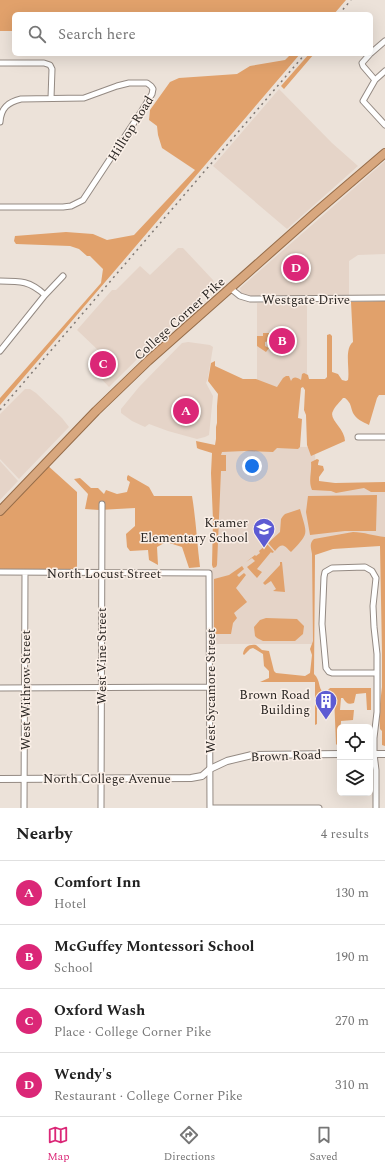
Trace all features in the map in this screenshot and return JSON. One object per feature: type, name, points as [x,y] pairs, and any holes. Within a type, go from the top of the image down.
[{"type":"highway","name":"College Corner Pike","points":[[0,511],[96,411],[137,372],[230,288],[385,153]]},
{"type":"street","points":[[373,51],[385,40]]},
{"type":"street","points":[[368,56],[362,63],[375,80]]},
{"type":"street","points":[[0,63],[44,63],[50,65],[52,69],[51,98]]},
{"type":"street","points":[[385,71],[375,80],[363,101],[385,125]]},
{"type":"street","name":"Hilltop Road","points":[[0,122],[2,111],[6,105],[13,101],[34,98],[84,98],[117,86],[129,84],[147,83],[153,89],[152,94],[142,112],[83,200],[71,206],[63,207],[0,206]]},
{"type":"street","points":[[0,351],[63,276]]},
{"type":"street","points":[[0,281],[18,281],[28,283],[37,287],[45,296]]},
{"type":"street","name":"Westgate Drive","points":[[230,288],[240,296],[250,299],[385,298]]},
{"type":"street","points":[[358,437],[385,437]]},
{"type":"street","name":"West Vine Street","points":[[101,808],[102,504]]},
{"type":"street","points":[[373,746],[377,712],[377,673],[377,654],[373,606],[376,584],[374,574],[369,568],[365,567],[332,568],[325,572],[324,584],[322,624],[326,668],[332,673],[377,673]]},
{"type":"street","name":"North Locust Street","points":[[0,572],[209,573]]},
{"type":"street","name":"West Withrow Street","points":[[24,808],[25,572]]},
{"type":"street","name":"West Sycamore Street","points":[[209,573],[210,808]]},
{"type":"street","points":[[0,688],[210,687]]},
{"type":"street","name":"Brown Road","points":[[210,769],[228,761],[252,755],[337,754]]},
{"type":"street","points":[[373,754],[385,754]]},
{"type":"street","points":[[373,758],[376,770],[376,808]]},
{"type":"street","name":"North College Avenue","points":[[0,779],[191,778],[202,776],[210,769]]},
{"type":"street","points":[[210,808],[319,808]]},
{"type":"shaded area","points":[[0,0],[346,0],[336,12],[12,12],[12,31],[0,31]]},
{"type":"shaded area","points":[[289,56],[298,56],[0,405],[0,398],[101,283],[103,269],[90,256],[87,256],[79,249],[70,246],[16,244],[14,241],[15,236],[66,232],[93,234],[107,240],[134,235],[195,170],[162,148],[157,126],[149,120],[150,110],[170,82],[179,78],[237,74],[250,66],[285,60]]},
{"type":"shaded area","points":[[307,56],[312,56],[284,89],[281,86]]},
{"type":"shaded area","points":[[279,89],[332,143],[358,166],[287,229],[213,166]]},
{"type":"shaded area","points":[[385,161],[385,254],[358,255],[349,261],[349,297],[261,297],[241,293],[240,288]]},
{"type":"shaded area","points":[[178,248],[183,248],[213,280],[214,283],[109,387],[90,367],[88,362],[99,351],[77,330],[112,290],[116,290],[140,266],[150,275]]},
{"type":"shaded area","points":[[385,301],[385,395],[379,395],[377,398],[369,425],[356,417],[349,402],[343,398],[335,407],[332,414],[344,436],[345,441],[311,456],[307,445],[306,415],[304,410],[305,390],[303,387],[301,388],[298,418],[302,419],[300,447],[298,449],[277,448],[273,452],[222,452],[221,455],[226,455],[226,471],[221,471],[217,565],[213,568],[212,453],[197,448],[196,441],[215,445],[218,394],[208,381],[211,363],[215,361],[215,366],[243,379],[256,379],[277,387],[286,376],[289,376],[291,381],[293,378],[298,378],[301,380],[302,374],[304,373],[308,375],[309,379],[325,379],[327,377],[327,335],[330,334],[332,336],[332,372],[338,374],[342,380],[346,381],[348,380],[348,354],[350,345],[353,342],[351,302]]},
{"type":"shaded area","points":[[257,303],[307,303],[307,387],[257,387]]},
{"type":"shaded area","points":[[263,333],[273,333],[274,341],[274,333],[275,335],[280,335],[280,340],[278,340],[278,348],[272,349],[272,340],[265,342],[265,346],[269,348],[266,352],[257,346],[257,336],[263,336]]},
{"type":"shaded area","points":[[188,342],[210,345],[213,347],[206,383],[213,396],[209,435],[197,439],[149,424],[145,427],[132,421],[121,413],[121,409],[139,387],[182,343]]},
{"type":"shaded area","points":[[25,389],[30,389],[36,393],[62,418],[69,427],[19,479],[0,459],[0,414]]},
{"type":"shaded area","name":"Kramer Elementary School","points":[[215,446],[315,447],[316,488],[385,487],[385,542],[315,543],[314,644],[209,644],[209,573],[214,568]]},
{"type":"shaded area","points":[[317,459],[319,460],[318,465],[323,466],[324,470],[319,477],[319,481],[335,483],[385,482],[385,492],[371,492],[364,488],[336,493],[331,491],[312,490],[310,483],[311,462]]},
{"type":"shaded area","points":[[0,461],[18,481],[0,500]]},
{"type":"shaded area","points":[[46,464],[77,492],[77,573],[0,572],[0,511]]},
{"type":"shaded area","points":[[128,475],[149,487],[154,496],[192,496],[200,567],[189,568],[182,547],[166,542],[157,547],[158,565],[149,560],[148,550],[130,551],[127,547],[126,534],[135,526],[135,508],[99,510],[85,509],[88,494],[74,479],[80,478],[91,488],[98,488],[104,494],[106,490],[117,494],[127,492],[130,482],[127,480]]},
{"type":"shaded area","points":[[377,495],[376,531],[345,531],[310,535],[306,512],[308,496]]},
{"type":"shaded area","points":[[300,509],[305,529],[304,536],[291,552],[283,546],[279,546],[275,551],[268,543],[280,532],[281,519],[285,514]]},
{"type":"shaded area","points":[[353,532],[385,537],[385,746],[382,745],[382,731],[380,729],[379,712],[382,687],[380,546],[333,549],[315,555],[314,674],[318,679],[320,688],[323,692],[326,692],[330,688],[371,688],[371,710],[367,710],[366,693],[356,694],[354,703],[352,704],[347,703],[343,698],[341,698],[340,710],[354,710],[353,720],[341,721],[341,724],[337,724],[337,745],[334,696],[317,698],[317,724],[315,725],[315,682],[260,682],[269,678],[269,671],[264,666],[263,654],[253,648],[244,655],[243,654],[247,646],[256,645],[262,650],[269,651],[274,671],[276,673],[305,676],[310,673],[312,655],[310,649],[313,641],[311,544],[314,539]]},
{"type":"shaded area","points":[[267,544],[274,552],[271,552],[257,569],[262,572],[257,578],[247,567],[255,561],[252,558],[246,562],[255,555],[256,556],[260,553],[259,551]]},
{"type":"shaded area","points":[[280,562],[282,562],[285,592],[273,591],[276,589],[271,581],[265,585],[263,583],[280,565]]},
{"type":"shaded area","points":[[242,566],[244,569],[237,575],[239,577],[244,573],[246,575],[236,588],[247,602],[234,613],[237,618],[233,623],[231,634],[214,634],[214,579],[229,575]]},
{"type":"shaded area","points":[[266,618],[297,619],[304,626],[303,634],[295,641],[263,641],[255,636],[254,627],[260,620]]},
{"type":"railway","points":[[341,12],[351,0]]},
{"type":"railway","points":[[0,410],[303,56]]},
{"type":"place","name":"Wendy's","points":[[296,268]]},
{"type":"place","name":"McGuffey Montessori School","points":[[282,341]]},
{"type":"place","name":"Oxford Wash","points":[[103,364]]},
{"type":"place","name":"Comfort Inn","points":[[186,411]]},
{"type":"place","name":"Kramer Elementary School","points":[[264,548]]},
{"type":"place","name":"Brown Road Building","points":[[326,720]]}]
